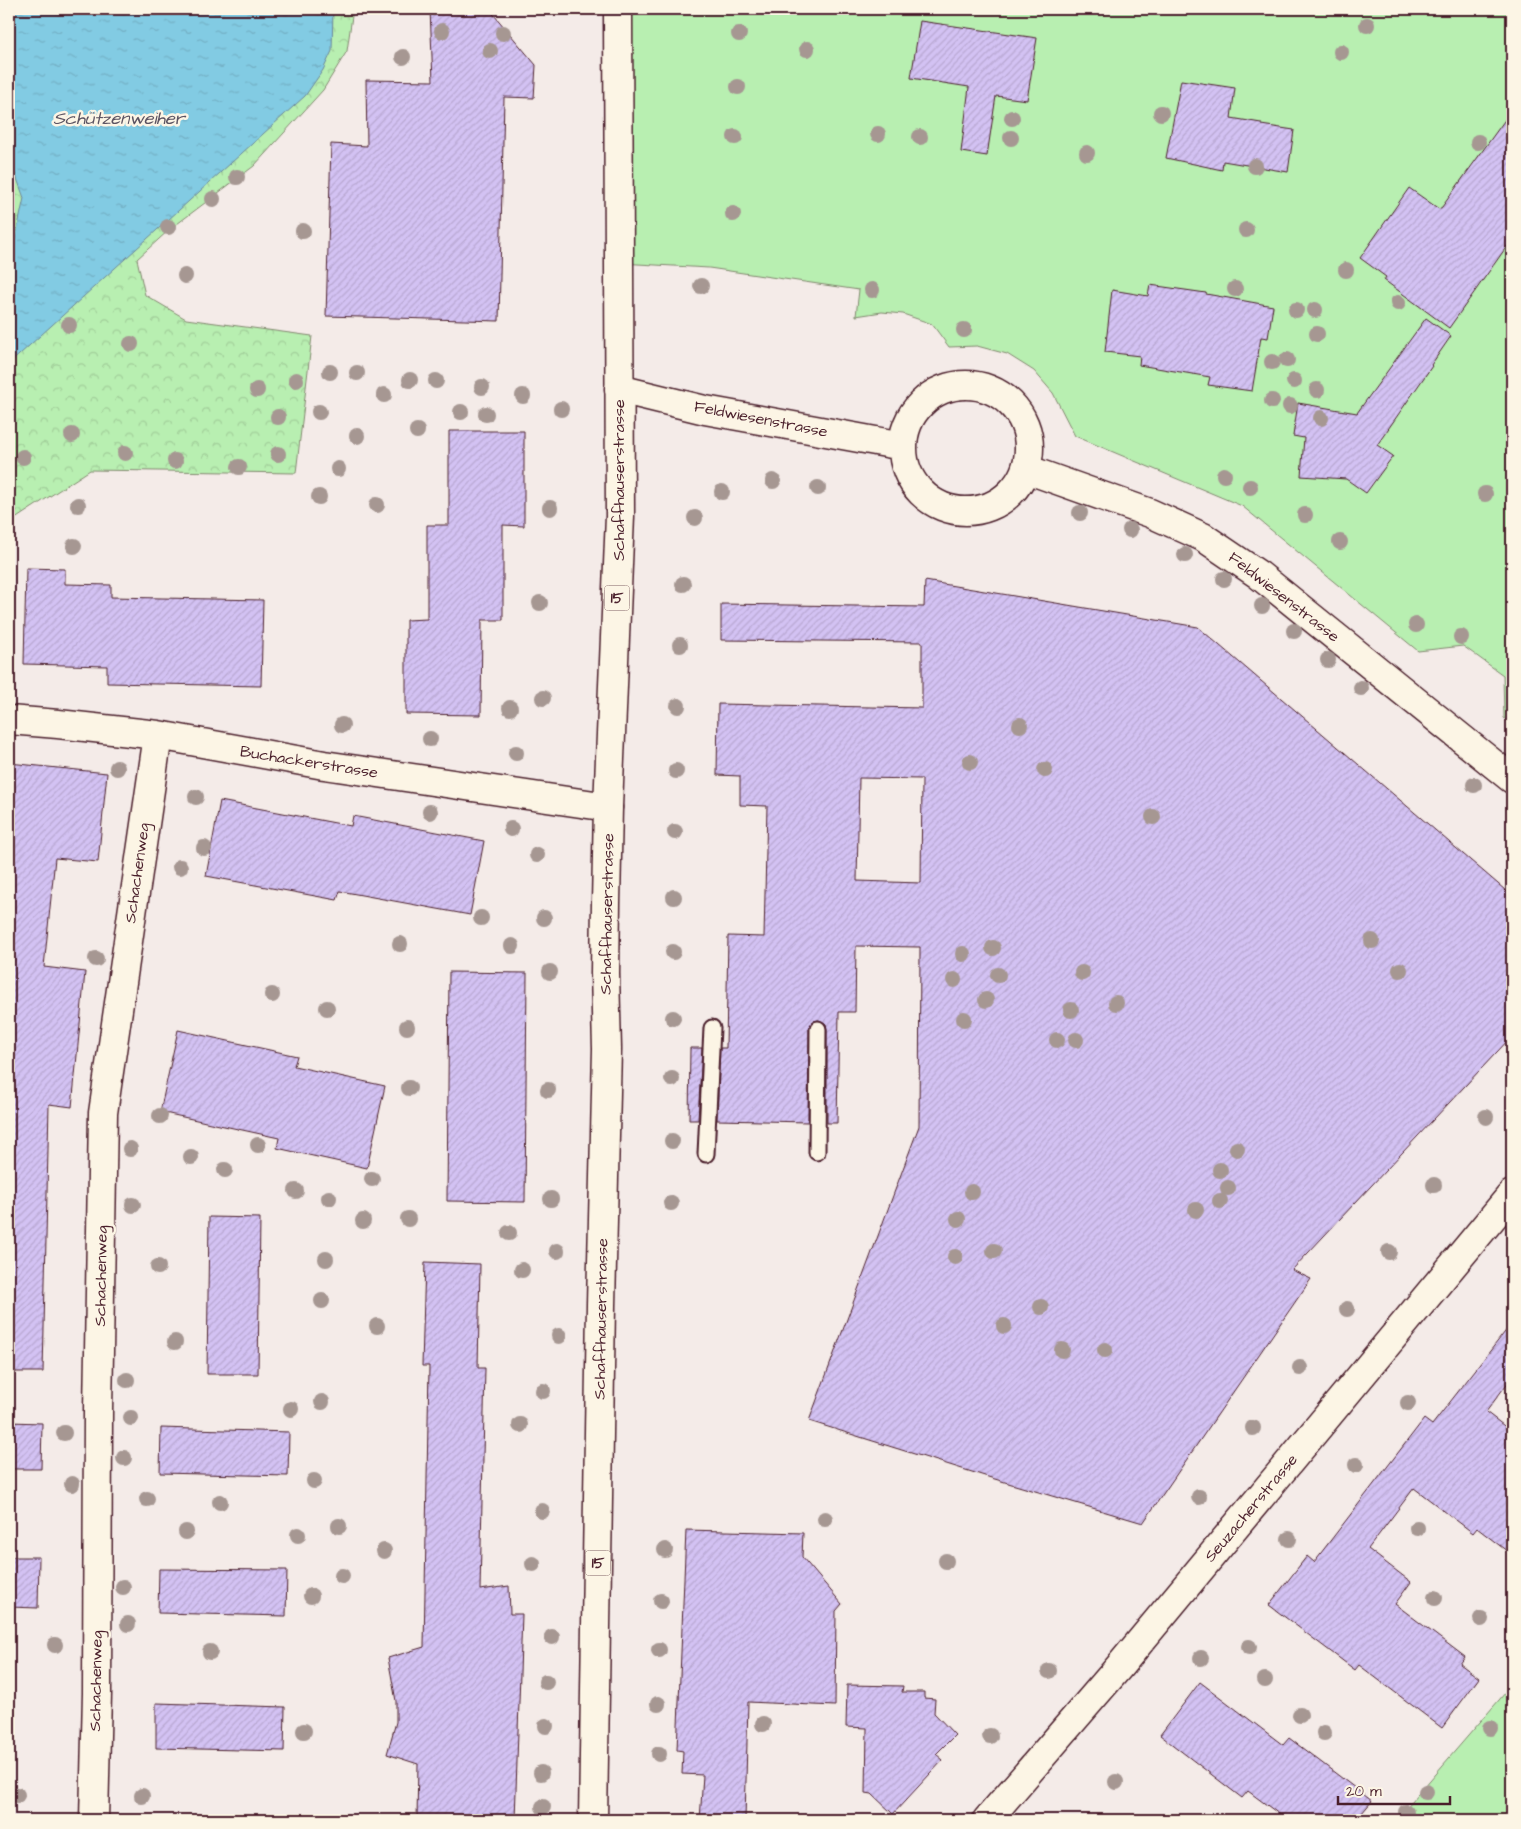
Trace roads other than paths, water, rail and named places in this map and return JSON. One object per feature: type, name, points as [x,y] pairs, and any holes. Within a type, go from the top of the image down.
[{"type":"street","name":"Schaffhauserstrasse","points":[[593,1820],[607,1049],[605,973],[608,807],[620,516],[618,9]]},
{"type":"street","points":[[969,385],[988,388],[1006,398],[1019,413],[1027,431],[1030,450],[1026,469],[1017,485],[1004,498],[988,507],[970,510],[952,509],[934,501],[918,488],[910,475],[905,461],[904,446],[907,426],[917,408],[932,395],[950,387],[969,385]]},
{"type":"street","name":"Feldwiesenstrasse","points":[[619,389],[704,410],[904,446]]},
{"type":"street","name":"Feldwiesenstrasse","points":[[1026,469],[1150,513],[1203,537],[1259,575],[1512,779]]},
{"type":"street","name":"Buchackerstrasse","points":[[9,720],[158,735],[324,765],[608,807]]},
{"type":"street","name":"Schachenweg","points":[[94,1820],[103,1113],[158,735]]},
{"type":"street","name":"Seuzacherstrasse","points":[[987,1820],[1119,1668],[1512,1194]]},
{"type":"lane","points":[[706,1154],[712,1028]]},
{"type":"lane","points":[[816,1152],[818,1029]]},
{"type":"water","name":"Schützenweiher","points":[[9,9],[333,9],[332,51],[323,70],[305,96],[9,364],[9,251],[14,244],[24,198],[15,173],[9,172]]}]
